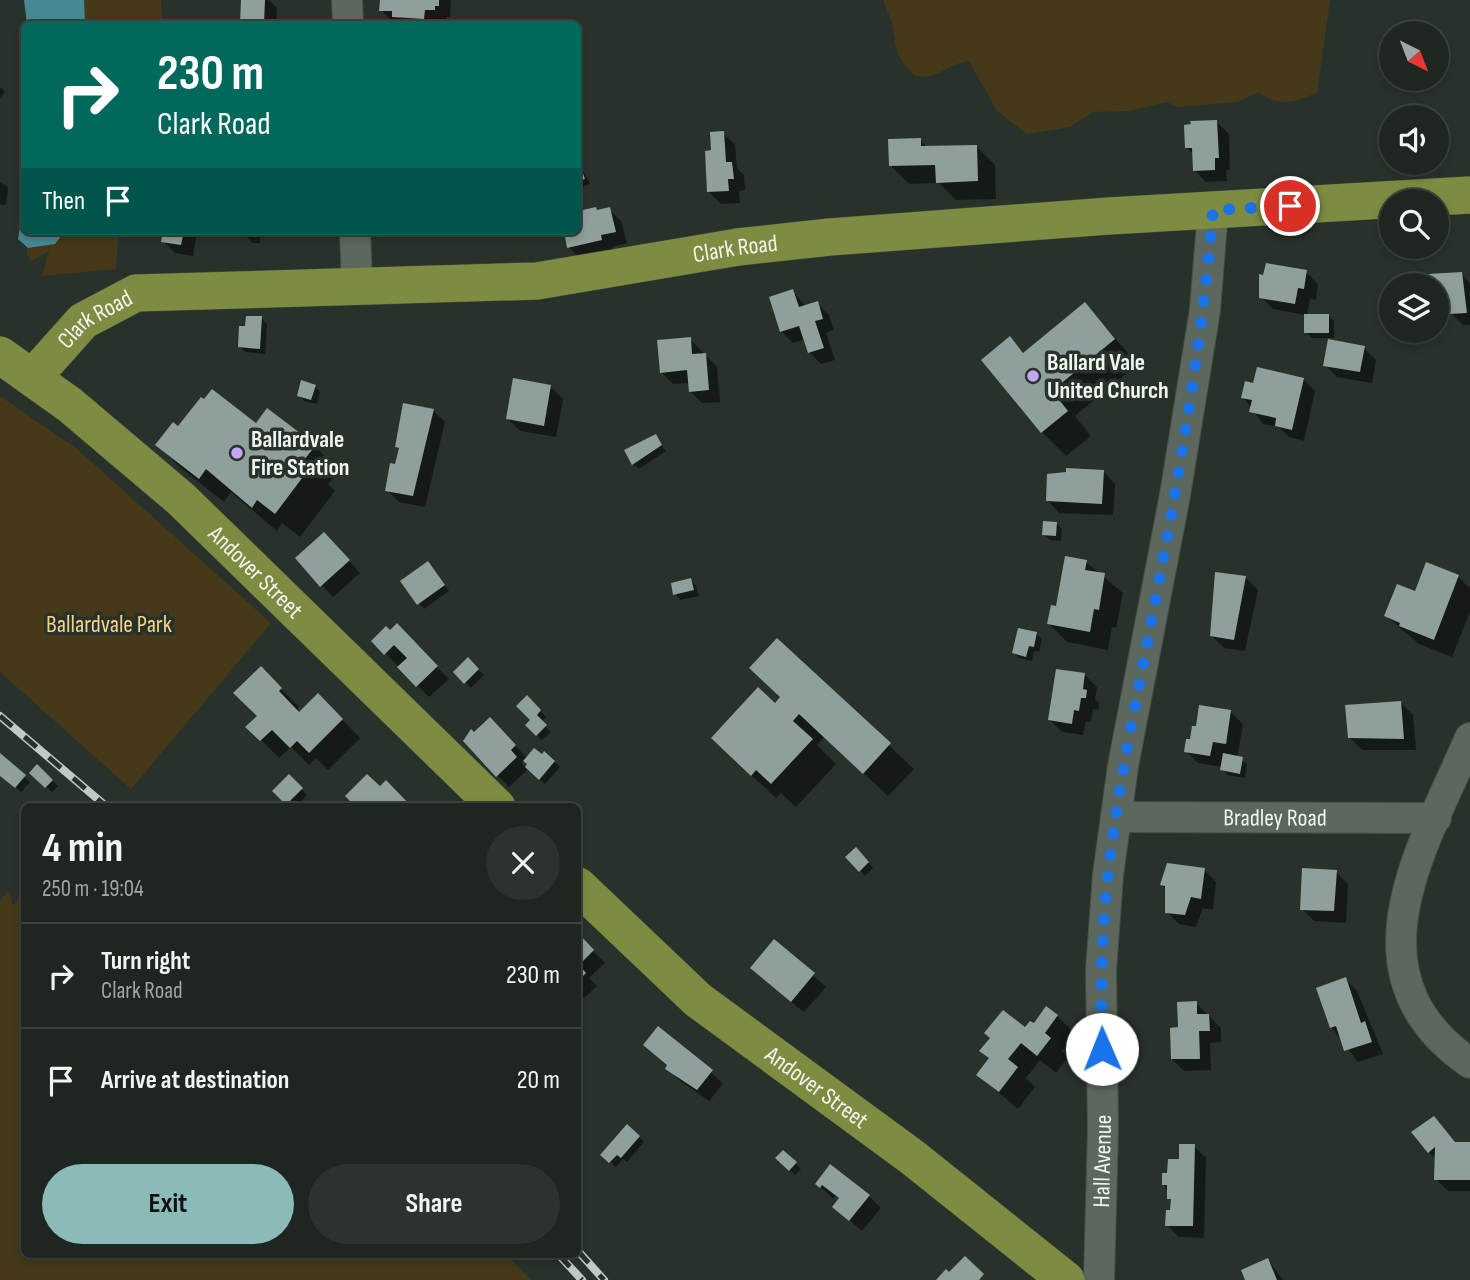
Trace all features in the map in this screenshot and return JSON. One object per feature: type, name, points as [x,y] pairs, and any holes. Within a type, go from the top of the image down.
[{"type":"main road","name":"Clark Road","points":[[33,377],[83,321],[136,293],[537,281],[738,247],[817,239],[1213,210],[1470,195]]},
{"type":"main road","name":"Andover Street","points":[[0,355],[108,435],[181,499],[493,803]]},
{"type":"main road","name":"Andover Street","points":[[581,889],[698,1000],[912,1157],[1066,1280]]},
{"type":"street","points":[[347,0],[348,21]]},
{"type":"street","name":"Hall Avenue","points":[[1099,1280],[1103,1129],[1101,970],[1108,875],[1205,310],[1213,210]]},
{"type":"street","points":[[355,235],[357,285]]},
{"type":"street","points":[[1470,737],[1403,903],[1402,955],[1409,986],[1428,1023],[1441,1040],[1470,1063]]},
{"type":"street","name":"Bradley Road","points":[[1116,817],[1436,818]]},
{"type":"green space","points":[[30,0],[161,0],[162,21],[30,21]]},
{"type":"green space","points":[[884,0],[1330,0],[1317,93],[1287,102],[1274,100],[1258,92],[1238,102],[1179,107],[1166,102],[1129,111],[1093,112],[1070,127],[1027,134],[997,111],[969,61],[929,76],[914,75],[898,53]]},
{"type":"green space","points":[[27,235],[119,235],[116,269],[42,276],[49,251],[31,261],[27,254]]},
{"type":"green space","name":"Ballardvale Park","points":[[0,396],[77,449],[271,623],[131,789],[0,672]]},
{"type":"green space","points":[[8,891],[13,906],[21,896],[21,1258],[510,1258],[531,1280],[0,1280],[0,901]]},
{"type":"water","points":[[24,0],[84,0],[85,21],[27,21]]},
{"type":"water","points":[[21,220],[21,235],[62,235],[55,244],[28,248],[18,239]]},
{"type":"building","points":[[241,0],[265,0],[264,21],[240,21]]},
{"type":"building","points":[[380,0],[439,0],[439,6],[435,6],[435,10],[425,10],[424,19],[392,17],[392,11],[379,11]]},
{"type":"building","points":[[1217,120],[1219,158],[1215,158],[1215,170],[1193,171],[1192,148],[1185,148],[1184,125],[1191,124],[1190,121]]},
{"type":"building","points":[[724,131],[726,162],[732,162],[734,179],[728,179],[729,191],[707,192],[705,151],[711,150],[710,132]]},
{"type":"building","points":[[921,138],[921,146],[977,145],[978,181],[936,183],[935,165],[889,166],[888,139]]},
{"type":"building","points":[[610,207],[616,232],[601,235],[602,240],[567,248],[565,235],[581,235],[581,210]]},
{"type":"building","points":[[162,235],[183,235],[181,245],[161,242]]},
{"type":"building","points":[[1266,263],[1307,270],[1304,289],[1298,288],[1295,304],[1259,298],[1259,274],[1263,275]]},
{"type":"building","points":[[1462,272],[1467,313],[1449,314],[1449,273],[1445,273]]},
{"type":"building","points":[[793,289],[799,307],[818,301],[823,319],[815,321],[824,348],[808,353],[799,326],[780,332],[769,297]]},
{"type":"building","name":"Ballard Vale United Church","points":[[1085,302],[1115,339],[1052,391],[1068,411],[1041,433],[981,360],[1010,336],[1023,353]]},
{"type":"building","points":[[1304,314],[1329,314],[1329,333],[1304,333]]},
{"type":"building","points":[[246,316],[262,316],[260,349],[238,347],[239,326],[245,326]]},
{"type":"building","points":[[691,337],[692,354],[706,353],[709,390],[689,392],[687,370],[660,373],[657,340]]},
{"type":"building","points":[[1328,339],[1365,346],[1360,372],[1323,366]]},
{"type":"building","points":[[1257,367],[1304,378],[1292,430],[1275,426],[1276,418],[1249,412],[1252,400],[1241,398],[1245,381],[1253,383]]},
{"type":"building","points":[[513,378],[551,385],[544,426],[506,419]]},
{"type":"building","points":[[301,380],[316,385],[311,400],[297,396]]},
{"type":"building","name":"Ballardvale Fire Station","points":[[212,389],[256,423],[267,408],[316,445],[304,460],[312,465],[275,514],[257,500],[252,508],[206,469],[199,479],[155,445],[173,422],[178,426],[201,397],[204,399]]},
{"type":"building","points":[[403,403],[434,409],[413,496],[385,491],[390,463],[395,464],[399,448],[395,447]]},
{"type":"building","points":[[656,434],[662,445],[632,465],[624,450]]},
{"type":"building","points":[[1066,468],[1104,470],[1102,504],[1046,501],[1047,474],[1066,472]]},
{"type":"building","points":[[1043,521],[1057,522],[1056,536],[1042,535]]},
{"type":"building","points":[[324,532],[350,560],[320,587],[295,558]]},
{"type":"building","points":[[1065,556],[1087,560],[1085,570],[1105,573],[1099,610],[1094,609],[1090,632],[1047,624],[1051,605],[1056,606]]},
{"type":"building","points":[[428,561],[445,585],[417,605],[400,581]]},
{"type":"building","points":[[1426,562],[1459,575],[1434,640],[1399,626],[1400,623],[1384,616],[1397,584],[1415,591]]},
{"type":"building","points":[[1215,572],[1246,576],[1234,640],[1210,636]]},
{"type":"building","points":[[691,578],[694,590],[673,595],[671,583]]},
{"type":"building","points":[[397,623],[438,666],[416,687],[397,667],[407,658],[394,645],[384,655],[371,641],[386,626],[390,630]]},
{"type":"building","points":[[1018,628],[1037,632],[1034,647],[1029,646],[1026,657],[1012,653]]},
{"type":"building","points":[[777,638],[891,743],[863,774],[799,714],[793,721],[813,739],[771,784],[756,770],[751,776],[711,738],[758,687],[775,703],[780,697],[749,668]]},
{"type":"building","points":[[468,657],[479,669],[464,684],[453,672]]},
{"type":"building","points":[[261,666],[282,688],[279,691],[299,712],[318,693],[343,719],[309,753],[297,741],[290,748],[272,730],[260,741],[245,727],[257,716],[233,693]]},
{"type":"building","points":[[1056,669],[1085,673],[1083,689],[1087,690],[1086,698],[1081,698],[1079,711],[1074,710],[1072,724],[1048,720]]},
{"type":"building","points":[[527,695],[541,710],[537,715],[547,725],[536,736],[525,725],[530,720],[516,706]]},
{"type":"building","points":[[1401,701],[1404,739],[1348,738],[1345,705]]},
{"type":"building","points":[[1199,705],[1231,710],[1226,744],[1213,742],[1210,756],[1184,752],[1192,726],[1196,726]]},
{"type":"building","points":[[490,717],[516,745],[511,750],[517,757],[496,777],[463,741],[471,729],[474,732]]},
{"type":"building","points":[[534,748],[542,754],[544,751],[555,761],[539,780],[525,767],[527,764],[523,761]]},
{"type":"building","points":[[0,753],[26,775],[15,788],[0,776]]},
{"type":"building","points":[[1223,753],[1243,757],[1240,774],[1220,770]]},
{"type":"building","points":[[37,764],[53,780],[45,788],[29,773]]},
{"type":"building","points":[[289,774],[303,788],[288,803],[284,803],[272,791]]},
{"type":"building","points":[[367,774],[380,786],[386,780],[408,803],[352,803],[345,796]]},
{"type":"building","points":[[856,847],[869,862],[859,872],[845,857]]},
{"type":"building","points":[[1167,863],[1205,868],[1201,899],[1191,897],[1185,915],[1165,913],[1165,886],[1160,885]]},
{"type":"building","points":[[1302,868],[1337,870],[1334,911],[1300,910]]},
{"type":"building","points":[[581,936],[594,950],[581,963]]},
{"type":"building","points":[[774,939],[815,973],[791,1002],[750,968]]},
{"type":"building","points":[[1346,977],[1361,1023],[1365,1021],[1372,1042],[1344,1051],[1336,1026],[1330,1028],[1316,988]]},
{"type":"building","points":[[1197,1001],[1197,1014],[1209,1014],[1210,1031],[1199,1031],[1200,1059],[1171,1059],[1170,1028],[1178,1027],[1177,1002]]},
{"type":"building","points":[[1046,1006],[1058,1015],[1045,1033],[1051,1038],[1037,1056],[1021,1043],[1008,1059],[1018,1067],[999,1092],[976,1075],[989,1058],[979,1051],[990,1038],[984,1033],[1003,1010],[1025,1027],[1030,1021],[1034,1023]]},
{"type":"building","points":[[658,1026],[713,1070],[697,1090],[665,1069],[667,1065],[643,1045]]},
{"type":"building","points":[[1434,1116],[1455,1142],[1470,1142],[1470,1180],[1434,1180],[1435,1147],[1428,1153],[1411,1132]]},
{"type":"building","points":[[627,1124],[640,1136],[621,1158],[617,1155],[609,1163],[600,1155]]},
{"type":"building","points":[[1179,1144],[1195,1144],[1193,1226],[1165,1226],[1166,1210],[1170,1210],[1171,1199],[1167,1199],[1167,1185],[1162,1185],[1162,1173],[1167,1173],[1168,1159],[1179,1159]]},
{"type":"building","points":[[783,1150],[797,1162],[789,1171],[775,1158]]},
{"type":"building","points":[[830,1164],[870,1195],[849,1221],[832,1207],[839,1198],[822,1185],[820,1188],[815,1184]]},
{"type":"building","points":[[965,1256],[984,1274],[979,1280],[936,1280],[946,1269],[949,1272]]},
{"type":"building","points":[[1268,1258],[1277,1280],[1245,1280],[1241,1270]]},
{"type":"railway","points":[[0,716],[102,803]]},
{"type":"railway","points":[[581,1254],[604,1280]]},
{"type":"railway","points":[[562,1258],[582,1280]]},
{"type":"place","name":"Ballard Vale United Church","points":[[1033,376]]},
{"type":"place","name":"Ballardvale Fire Station","points":[[237,453]]},
{"type":"route","points":[[1102,1049],[1101,970],[1108,875],[1123,766],[1171,517],[1205,310],[1213,210],[1290,206]]}]
